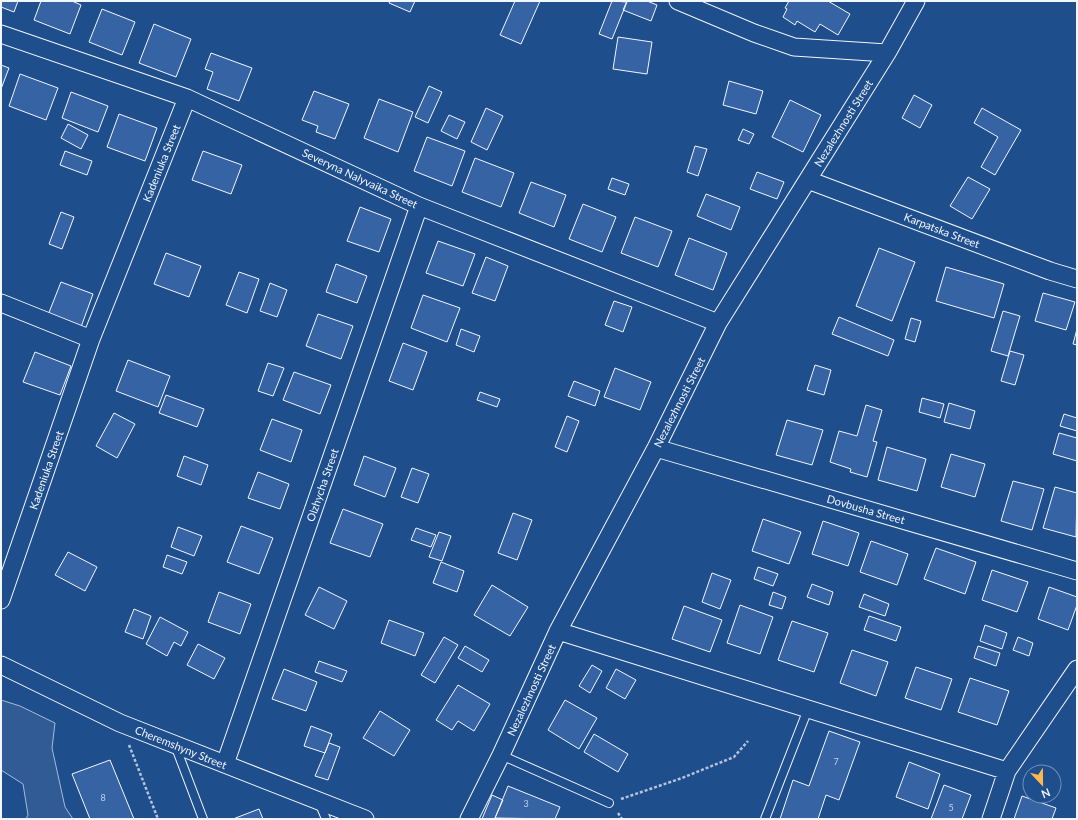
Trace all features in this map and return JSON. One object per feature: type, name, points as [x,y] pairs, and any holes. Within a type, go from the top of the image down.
[{"type":"street","points":[[678,1],[754,32],[794,46],[887,53]]},
{"type":"street","name":"Nezalezhnosti Street","points":[[469,819],[501,755],[558,631],[656,448],[718,323],[887,53],[916,1]]},
{"type":"street","name":"Severyna Nalyvaika Street","points":[[1,34],[187,98],[419,206],[718,323]]},
{"type":"street","name":"Kadeniuka Street","points":[[1,600],[90,339],[187,98]]},
{"type":"street","name":"Karpatska Street","points":[[808,180],[1050,271],[1077,279]]},
{"type":"street","name":"Olzhycha Street","points":[[225,764],[419,206]]},
{"type":"street","points":[[1,303],[90,339]]},
{"type":"street","name":"Dovbusha Street","points":[[656,448],[1077,571]]},
{"type":"street","points":[[558,631],[1007,771]]},
{"type":"street","name":"Cheremshyny Street","points":[[1,665],[120,723],[365,819]]},
{"type":"street","points":[[991,819],[1007,771],[1077,669]]},
{"type":"lane","points":[[765,819],[808,709]]},
{"type":"lane","points":[[175,745],[203,819]]},
{"type":"lane","points":[[501,755],[610,803]]},
{"type":"lane","points":[[319,801],[326,819]]},
{"type":"path","points":[[120,723],[158,819]]},
{"type":"path","points":[[610,803],[734,758],[748,741]]},
{"type":"shaded area","points":[[1,700],[20,706],[55,723],[52,748],[65,807],[73,819],[26,819],[28,815],[23,784],[1,770]]},
{"type":"building","points":[[1,1],[18,1],[14,12],[1,7]]},
{"type":"building","points":[[41,1],[72,1],[81,5],[70,34],[34,20]]},
{"type":"building","points":[[390,1],[415,1],[410,12],[389,3]]},
{"type":"building","points":[[515,1],[540,1],[521,44],[500,35]]},
{"type":"building","points":[[612,1],[627,2],[612,39],[599,34]]},
{"type":"building","points":[[627,1],[647,1],[657,5],[651,21],[623,10]]},
{"type":"building","points":[[789,1],[828,1],[850,14],[838,35],[820,24],[815,32],[797,21],[795,25],[783,17],[787,9],[785,8]]},
{"type":"building","points":[[102,9],[135,22],[122,55],[89,42]]},
{"type":"building","points":[[154,24],[191,39],[176,77],[139,63]]},
{"type":"building","points":[[618,37],[652,42],[647,74],[613,69]]},
{"type":"building","points":[[211,53],[252,68],[239,101],[207,89],[213,72],[205,69]]},
{"type":"building","points":[[1,65],[9,68],[1,89]]},
{"type":"building","points":[[20,74],[58,88],[46,120],[9,106]]},
{"type":"building","points":[[729,81],[763,91],[756,114],[723,105]]},
{"type":"building","points":[[429,86],[442,92],[428,123],[415,117]]},
{"type":"building","points":[[314,91],[349,104],[335,139],[316,132],[318,126],[302,120]]},
{"type":"building","points":[[71,92],[108,106],[98,132],[62,118]]},
{"type":"building","points":[[914,95],[932,105],[920,128],[902,118]]},
{"type":"building","points":[[379,99],[413,112],[398,152],[364,138]]},
{"type":"building","points":[[790,100],[821,115],[803,152],[772,137]]},
{"type":"building","points":[[486,108],[503,116],[487,150],[471,142]]},
{"type":"building","points":[[982,108],[1021,130],[995,175],[981,167],[998,137],[974,123]]},
{"type":"building","points":[[119,114],[157,128],[145,161],[107,147]]},
{"type":"building","points":[[449,115],[465,122],[457,139],[441,131]]},
{"type":"building","points":[[68,124],[88,135],[81,149],[61,138]]},
{"type":"building","points":[[743,129],[754,134],[749,144],[738,140]]},
{"type":"building","points":[[427,137],[465,151],[452,186],[414,171]]},
{"type":"building","points":[[695,146],[707,149],[698,176],[687,172]]},
{"type":"building","points":[[65,151],[92,161],[87,175],[60,165]]},
{"type":"building","points":[[203,151],[242,165],[231,194],[192,180]]},
{"type":"building","points":[[475,158],[514,173],[501,207],[462,192]]},
{"type":"building","points":[[757,172],[784,182],[777,199],[750,189]]},
{"type":"building","points":[[968,177],[990,189],[972,219],[950,206]]},
{"type":"building","points":[[612,178],[629,184],[625,195],[608,189]]},
{"type":"building","points":[[531,182],[566,195],[554,227],[519,213]]},
{"type":"building","points":[[706,194],[740,207],[731,230],[697,216]]},
{"type":"building","points":[[583,204],[616,217],[602,252],[569,239]]},
{"type":"building","points":[[360,207],[391,219],[379,252],[347,241]]},
{"type":"building","points":[[61,212],[74,217],[62,249],[49,244]]},
{"type":"building","points":[[635,217],[672,231],[658,267],[621,253]]},
{"type":"building","points":[[689,238],[727,253],[713,290],[675,275]]},
{"type":"building","points":[[438,241],[475,254],[463,286],[426,273]]},
{"type":"building","points":[[879,248],[915,262],[892,321],[856,306]]},
{"type":"building","points":[[166,253],[201,266],[189,297],[154,284]]},
{"type":"building","points":[[486,257],[508,266],[495,301],[472,293]]},
{"type":"building","points":[[336,264],[367,276],[357,303],[326,292]]},
{"type":"building","points":[[946,267],[1004,284],[994,318],[936,301]]},
{"type":"building","points":[[239,272],[259,279],[247,313],[226,305]]},
{"type":"building","points":[[61,282],[93,294],[81,327],[48,315]]},
{"type":"building","points":[[270,283],[287,290],[277,317],[260,311]]},
{"type":"building","points":[[1043,293],[1075,302],[1066,330],[1035,321]]},
{"type":"building","points":[[423,295],[460,308],[447,342],[411,328]]},
{"type":"building","points":[[614,301],[632,307],[623,332],[605,325]]},
{"type":"building","points":[[1003,311],[1020,316],[1008,356],[991,351]]},
{"type":"building","points":[[318,314],[353,326],[341,359],[306,346]]},
{"type":"building","points":[[839,317],[894,340],[888,356],[832,334]]},
{"type":"building","points":[[911,318],[921,321],[915,342],[905,339]]},
{"type":"building","points":[[461,329],[480,336],[474,352],[456,345]]},
{"type":"building","points":[[1077,329],[1077,345],[1073,344]]},
{"type":"building","points":[[403,343],[427,352],[413,390],[389,381]]},
{"type":"building","points":[[1010,351],[1024,355],[1015,385],[1001,381]]},
{"type":"building","points":[[35,352],[71,366],[60,395],[23,382]]},
{"type":"building","points":[[128,360],[170,376],[158,407],[116,391]]},
{"type":"building","points":[[268,363],[284,368],[273,396],[258,391]]},
{"type":"building","points":[[815,365],[831,370],[824,395],[807,390]]},
{"type":"building","points":[[615,368],[651,382],[640,410],[604,397]]},
{"type":"building","points":[[294,372],[331,385],[320,414],[283,400]]},
{"type":"building","points":[[574,381],[600,391],[595,406],[568,396]]},
{"type":"building","points":[[480,392],[500,399],[497,407],[477,400]]},
{"type":"building","points":[[166,395],[204,409],[197,427],[159,413]]},
{"type":"building","points":[[922,398],[944,404],[940,418],[919,412]]},
{"type":"building","points":[[949,403],[975,411],[970,429],[944,422]]},
{"type":"building","points":[[866,405],[882,410],[873,441],[877,442],[867,477],[850,472],[851,469],[830,462],[839,431],[857,436]]},
{"type":"building","points":[[114,413],[135,424],[117,458],[96,446]]},
{"type":"building","points":[[1064,414],[1077,418],[1077,431],[1060,426]]},
{"type":"building","points":[[567,416],[579,421],[567,452],[555,447]]},
{"type":"building","points":[[272,419],[302,430],[291,462],[260,450]]},
{"type":"building","points":[[787,420],[823,430],[812,465],[776,455]]},
{"type":"building","points":[[1059,433],[1077,438],[1077,461],[1053,454]]},
{"type":"building","points":[[887,447],[926,459],[917,491],[878,480]]},
{"type":"building","points":[[951,454],[985,464],[975,497],[941,487]]},
{"type":"building","points":[[184,456],[208,465],[201,485],[177,476]]},
{"type":"building","points":[[364,456],[396,468],[385,497],[354,485]]},
{"type":"building","points":[[412,468],[429,474],[418,503],[401,497]]},
{"type":"building","points":[[258,472],[289,484],[280,509],[248,498]]},
{"type":"building","points":[[1013,481],[1044,489],[1032,530],[1001,521]]},
{"type":"building","points":[[1055,487],[1077,493],[1076,537],[1043,528]]},
{"type":"building","points":[[343,509],[383,524],[370,557],[330,543]]},
{"type":"building","points":[[513,513],[532,520],[517,560],[498,553]]},
{"type":"building","points":[[763,519],[801,532],[789,564],[752,551]]},
{"type":"building","points":[[823,521],[859,533],[848,566],[812,554]]},
{"type":"building","points":[[241,526],[273,538],[259,574],[227,562]]},
{"type":"building","points":[[178,527],[202,536],[194,556],[171,547]]},
{"type":"building","points":[[416,528],[436,535],[431,547],[411,540]]},
{"type":"building","points":[[439,532],[451,536],[442,561],[429,557]]},
{"type":"building","points":[[871,541],[908,554],[897,585],[860,572]]},
{"type":"building","points":[[936,548],[976,562],[965,594],[924,579]]},
{"type":"building","points":[[68,552],[97,567],[85,591],[55,575]]},
{"type":"building","points":[[167,555],[187,562],[182,574],[163,567]]},
{"type":"building","points":[[441,562],[464,571],[457,592],[433,583]]},
{"type":"building","points":[[758,567],[778,574],[773,586],[754,579]]},
{"type":"building","points":[[992,570],[1028,582],[1017,612],[982,600]]},
{"type":"building","points":[[712,573],[731,580],[720,609],[702,602]]},
{"type":"building","points":[[812,584],[833,592],[829,605],[807,597]]},
{"type":"building","points":[[492,585],[528,607],[510,636],[474,615]]},
{"type":"building","points":[[319,587],[347,601],[334,629],[305,615]]},
{"type":"building","points":[[1049,587],[1077,597],[1077,605],[1068,630],[1038,619]]},
{"type":"building","points":[[219,592],[251,604],[240,634],[208,622]]},
{"type":"building","points":[[773,592],[786,597],[782,609],[769,605]]},
{"type":"building","points":[[864,594],[889,604],[885,616],[859,607]]},
{"type":"building","points":[[740,605],[773,617],[760,654],[727,643]]},
{"type":"building","points":[[684,606],[722,620],[710,652],[672,639]]},
{"type":"building","points":[[134,609],[151,616],[143,639],[125,632]]},
{"type":"building","points":[[869,616],[901,627],[896,641],[864,630]]},
{"type":"building","points":[[160,617],[188,632],[181,646],[174,642],[167,656],[146,644]]},
{"type":"building","points":[[389,620],[424,633],[415,656],[381,643]]},
{"type":"building","points":[[792,621],[828,633],[814,672],[778,660]]},
{"type":"building","points":[[985,625],[1007,633],[1002,649],[980,641]]},
{"type":"building","points":[[444,637],[458,645],[435,683],[421,675]]},
{"type":"building","points":[[1018,637],[1033,643],[1029,656],[1013,650]]},
{"type":"building","points":[[198,644],[225,658],[214,679],[187,665]]},
{"type":"building","points":[[465,646],[489,660],[482,672],[458,658]]},
{"type":"building","points":[[978,646],[1000,653],[996,666],[974,658]]},
{"type":"building","points":[[852,650],[888,662],[876,696],[840,683]]},
{"type":"building","points":[[319,661],[347,671],[342,682],[315,672]]},
{"type":"building","points":[[592,665],[602,671],[590,693],[579,686]]},
{"type":"building","points":[[916,667],[952,679],[941,710],[905,698]]},
{"type":"building","points":[[284,669],[317,682],[306,711],[272,699]]},
{"type":"building","points":[[616,669],[636,680],[625,699],[606,688]]},
{"type":"building","points":[[970,678],[1009,691],[997,725],[958,712]]},
{"type":"building","points":[[458,685],[490,704],[474,731],[458,721],[452,730],[436,720]]},
{"type":"building","points":[[565,700],[597,718],[579,749],[548,730]]},
{"type":"building","points":[[380,711],[410,730],[394,756],[363,738]]},
{"type":"building","points":[[311,726],[332,734],[325,753],[304,746]]},
{"type":"building","points":[[829,731],[860,742],[839,800],[826,795],[818,819],[780,819],[793,780],[809,786]]},
{"type":"building","points":[[594,734],[628,754],[618,772],[584,752]]},
{"type":"building","points":[[329,743],[340,747],[328,780],[315,776]]},
{"type":"building","points":[[110,760],[134,819],[90,819],[72,774]]},
{"type":"building","points":[[909,762],[940,774],[928,809],[896,797]]},
{"type":"building","points":[[944,785],[971,795],[962,819],[931,819]]},
{"type":"building","points":[[508,786],[560,807],[555,819],[495,818]]},
{"type":"building","points":[[492,795],[503,800],[495,818],[498,819],[482,819]]},
{"type":"building","points":[[1022,796],[1022,804],[1045,804],[1056,808],[1052,819],[1014,819]]},
{"type":"building","points":[[259,809],[263,819],[233,819]]}]
